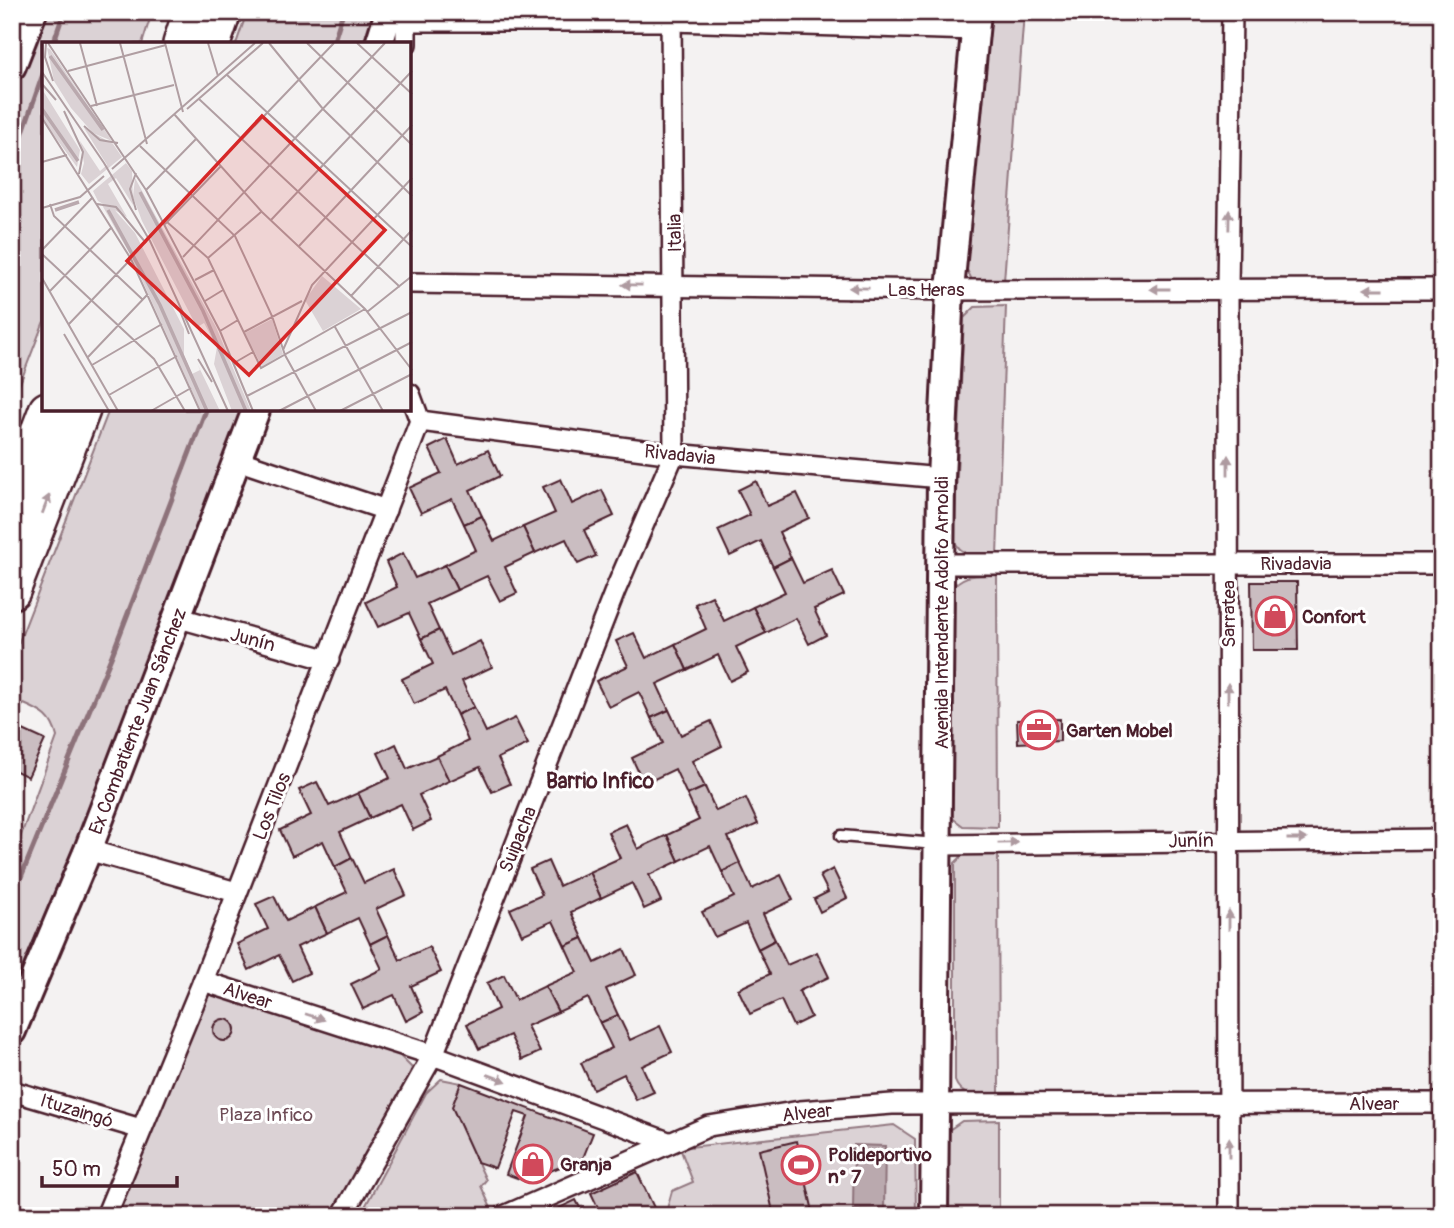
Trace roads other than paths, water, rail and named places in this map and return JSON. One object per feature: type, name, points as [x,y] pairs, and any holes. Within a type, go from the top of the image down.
[{"type":"highway","points":[[12,502],[47,411]]},
{"type":"highway","points":[[12,591],[82,411]]},
{"type":"highway","points":[[12,493],[34,444]]},
{"type":"main road","points":[[12,66],[26,15]]},
{"type":"main road","name":"Avenida Intendente Adolfo Arnoldi","points":[[934,1216],[940,845],[941,478],[950,290],[977,21]]},
{"type":"main road","name":"Ex Combatiente Juan Sánchez","points":[[12,1031],[88,850],[256,411]]},
{"type":"street","name":"Sarratea","points":[[1229,1216],[1228,288],[1232,12]]},
{"type":"street","points":[[390,24],[671,17],[977,21]]},
{"type":"street","name":"Italia","points":[[671,17],[674,454]]},
{"type":"street","points":[[390,24],[404,42]]},
{"type":"street","name":"Las Heras","points":[[411,283],[950,290],[1442,289]]},
{"type":"street","points":[[411,396],[421,421]]},
{"type":"street","name":"Rivadavia","points":[[421,421],[674,454],[941,478]]},
{"type":"street","name":"Los Tilos","points":[[106,1216],[203,981],[421,421]]},
{"type":"street","name":"Suipacha","points":[[342,1216],[433,1055],[586,663],[674,454]]},
{"type":"street","points":[[237,460],[386,510]]},
{"type":"street","name":"Rivadavia","points":[[941,564],[1442,564]]},
{"type":"street","name":"Junín","points":[[176,617],[329,660]]},
{"type":"street","name":"Junín","points":[[940,845],[1228,839],[1442,839]]},
{"type":"street","points":[[88,850],[236,892]]},
{"type":"street","name":"Alvear","points":[[203,981],[433,1055],[668,1142],[709,1126],[800,1111],[934,1104],[1442,1103]]},
{"type":"street","name":"Ituzaingó","points":[[12,1091],[141,1129]]},
{"type":"street","points":[[504,1216],[668,1142]]},
{"type":"lane","points":[[841,836],[940,845]]},
{"type":"waterway","points":[[54,42],[64,12]]},
{"type":"waterway","points":[[334,42],[343,12]]},
{"type":"waterway","points":[[12,164],[42,77]]},
{"type":"waterway","points":[[12,899],[112,655],[206,411]]},
{"type":"place","name":"Confort","points":[[1275,616]]},
{"type":"place","name":"Garten Mobel","points":[[1039,730]]},
{"type":"place","name":"Granja","points":[[533,1164]]},
{"type":"place","name":"Polideportivo n° 7","points":[[801,1165]]},
{"type":"district","name":"Barrio Infico","points":[[600,781]]},
{"type":"park label","name":"Plaza Infico","points":[[266,1114]]}]
